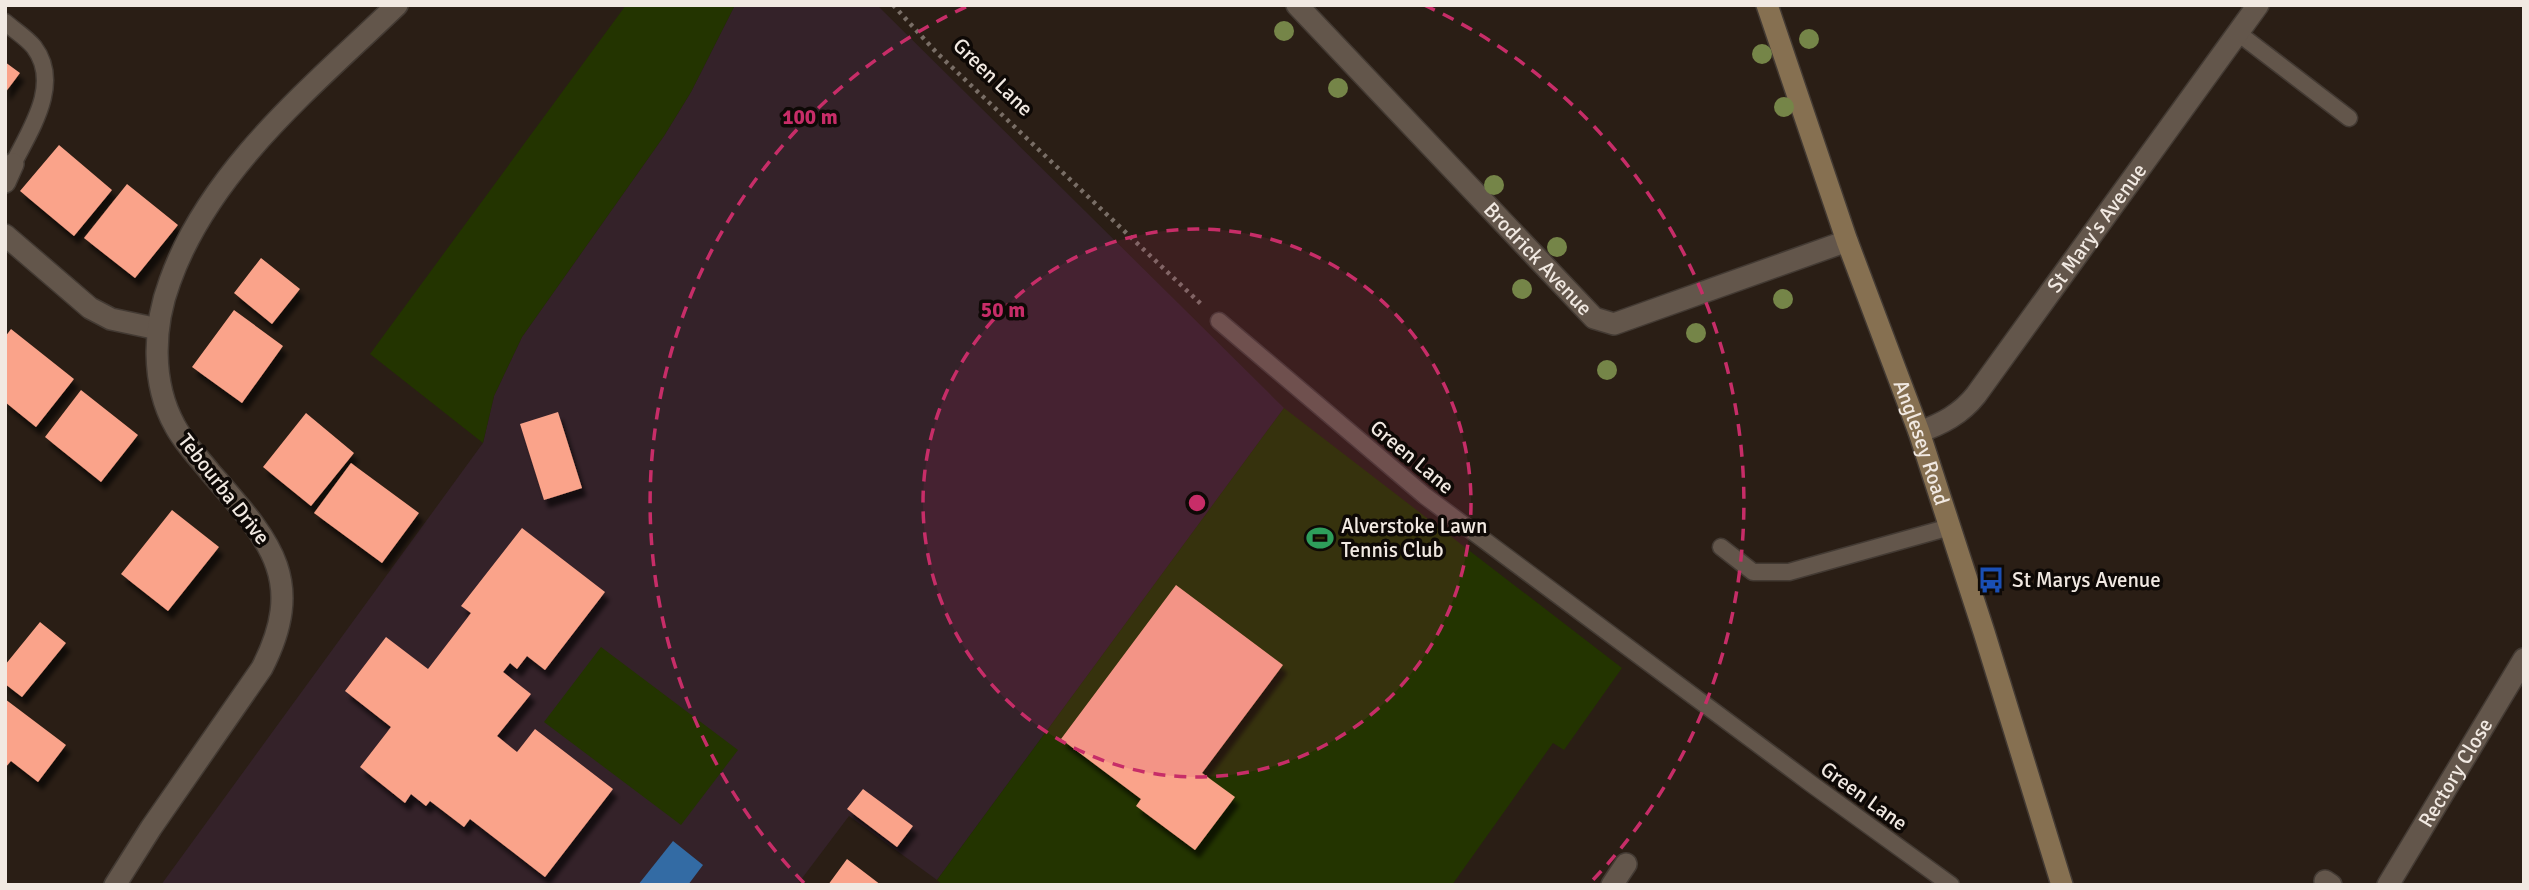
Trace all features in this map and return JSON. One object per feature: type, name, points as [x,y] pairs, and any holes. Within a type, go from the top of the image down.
[{"type":"street","name":"Tebourba Drive","points":[[115,885],[151,828],[262,668],[275,641],[283,598],[277,563],[265,539],[189,447],[174,425],[163,397],[157,347],[158,329],[169,283],[194,230],[231,175],[290,106],[397,5]]},
{"type":"street","name":"Brodrick Avenue","points":[[1297,5],[1594,318],[1614,324],[1847,242]]},
{"type":"street","name":"Anglesey Road","points":[[1767,5],[1847,242],[1919,432],[2063,885]]},
{"type":"street","name":"St Mary's Avenue","points":[[1919,432],[1948,420],[1976,396],[2258,5]]},
{"type":"street","points":[[5,235],[90,308],[111,319],[158,329]]},
{"type":"street","name":"Rectory Close","points":[[2388,885],[2524,659]]},
{"type":"street","points":[[1612,885],[1626,864]]},
{"type":"lane","points":[[5,22],[34,47],[45,70],[46,89],[9,173]]},
{"type":"lane","points":[[2238,33],[2349,118]]},
{"type":"lane","name":"Green Lane","points":[[1219,321],[1425,496],[1951,885]]},
{"type":"lane","points":[[1721,547],[1753,572],[1789,572],[1950,527]]},
{"type":"path","name":"Green Lane","points":[[893,5],[937,53],[1219,321]]},
{"type":"shaded area","points":[[735,5],[877,5],[1284,408],[937,880],[849,816],[797,885],[161,885],[483,443],[494,396],[522,337],[664,136],[691,92]]},
{"type":"green space","points":[[626,5],[735,5],[691,92],[664,136],[522,337],[494,396],[483,443],[370,354]]},
{"type":"green space","name":"Alverstoke Lawn Tennis Club","points":[[1284,408],[1622,668],[1564,750],[1553,743],[1452,885],[943,885],[937,880]]},
{"type":"green space","points":[[601,647],[738,750],[681,825],[544,722]]},
{"type":"water","points":[[673,841],[703,865],[688,885],[638,885]]},
{"type":"building","points":[[5,62],[20,73],[5,93]]},
{"type":"building","points":[[59,145],[112,190],[74,236],[20,191]]},
{"type":"building","points":[[127,184],[178,225],[135,278],[84,238]]},
{"type":"building","points":[[261,258],[300,289],[272,324],[234,293]]},
{"type":"building","points":[[234,310],[283,346],[242,403],[192,367]]},
{"type":"building","points":[[11,329],[74,379],[36,427],[5,402],[5,337]]},
{"type":"building","points":[[81,390],[138,435],[101,482],[45,437]]},
{"type":"building","points":[[558,412],[582,488],[544,500],[520,424]]},
{"type":"building","points":[[306,413],[354,453],[311,506],[263,467]]},
{"type":"building","points":[[351,463],[419,513],[382,563],[314,513]]},
{"type":"building","points":[[172,510],[219,547],[168,611],[121,574]]},
{"type":"building","points":[[522,528],[605,592],[545,670],[527,656],[517,669],[510,663],[503,672],[531,694],[497,736],[517,752],[535,729],[613,789],[545,877],[470,819],[464,827],[430,801],[426,806],[411,794],[405,803],[360,767],[391,727],[345,691],[386,637],[428,669],[471,613],[461,606]]},
{"type":"building","points":[[1176,585],[1283,665],[1202,773],[1235,797],[1195,850],[1136,806],[1141,799],[1061,739]]},
{"type":"building","points":[[40,622],[66,643],[22,697],[5,684],[5,665]]},
{"type":"building","points":[[5,699],[66,745],[38,782],[11,761],[5,768]]},
{"type":"building","points":[[863,789],[913,826],[897,847],[847,809]]},
{"type":"building","points":[[847,859],[881,885],[828,885]]},
{"type":"place","name":"Alverstoke Lawn Tennis Club","points":[[1320,538]]},
{"type":"place","name":"St Marys Avenue","points":[[1991,580]]}]
